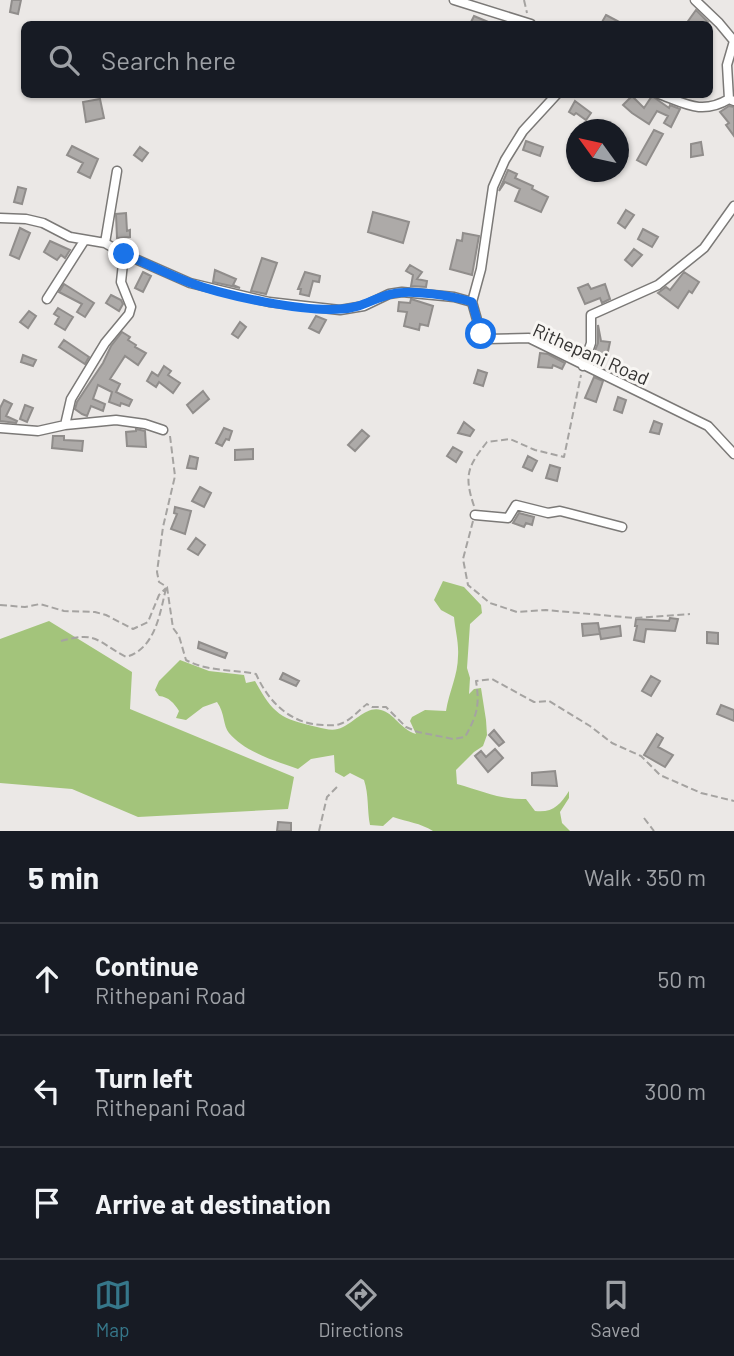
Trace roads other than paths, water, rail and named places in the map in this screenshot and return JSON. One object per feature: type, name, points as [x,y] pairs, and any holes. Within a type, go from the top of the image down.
[{"type":"street","points":[[454,0],[521,21]]},
{"type":"street","points":[[670,98],[697,108],[716,107],[731,100],[727,65],[734,41],[695,0]]},
{"type":"street","points":[[0,218],[26,219],[84,241],[105,243],[190,283],[294,306],[340,310],[364,306],[389,294],[402,292],[454,297],[472,302],[481,269],[493,187],[505,160],[523,131],[553,98]]},
{"type":"street","points":[[105,243],[117,171]]},
{"type":"street","points":[[583,366],[591,343],[591,315],[658,285],[704,248],[734,206]]},
{"type":"street","points":[[47,299],[84,241]]},
{"type":"street","points":[[65,425],[71,400],[105,343],[129,314],[131,307],[121,282],[124,254]]},
{"type":"street","name":"Rithepani Road","points":[[472,302],[481,334],[487,339],[529,338],[708,426],[734,454]]},
{"type":"street","points":[[0,428],[28,432],[116,420],[145,424],[163,430]]},
{"type":"street","points":[[475,515],[508,519],[516,505],[548,513],[560,511],[622,527]]}]
